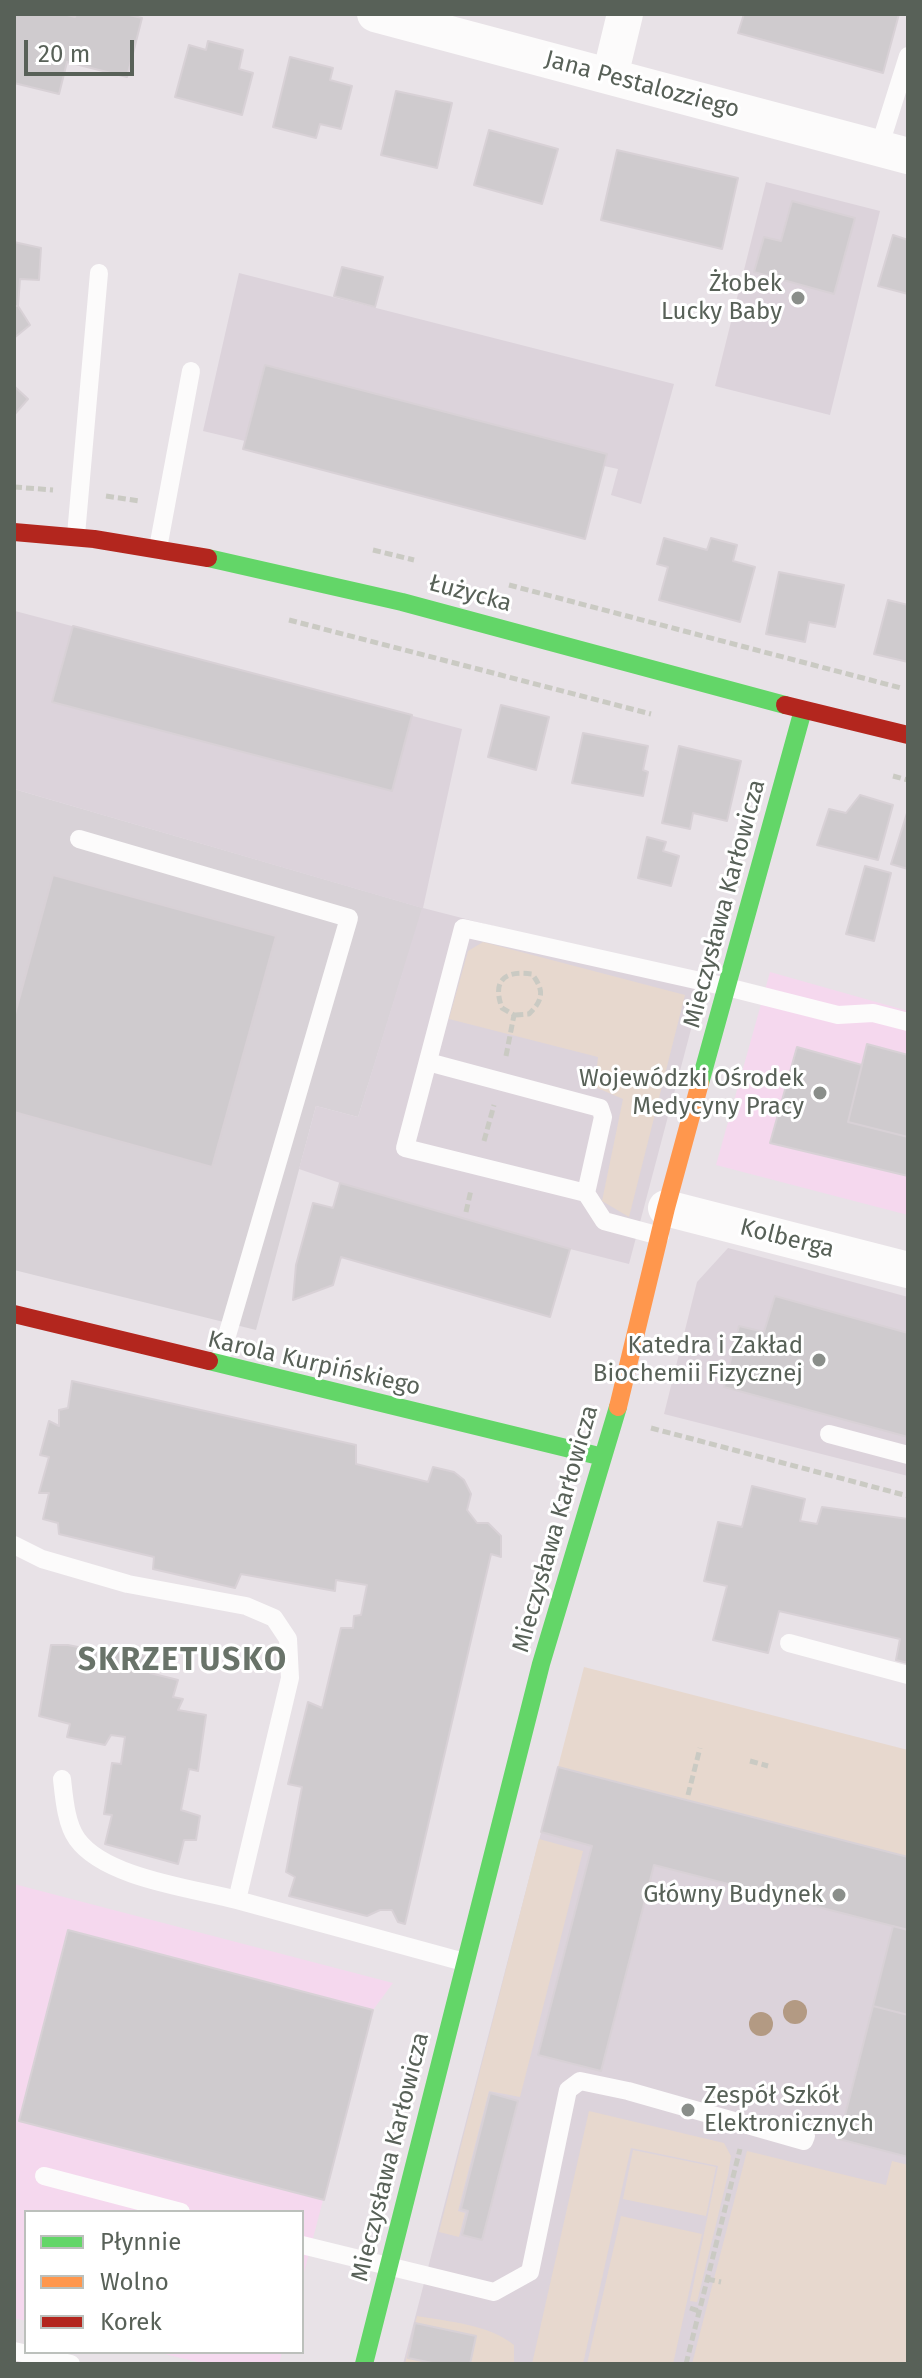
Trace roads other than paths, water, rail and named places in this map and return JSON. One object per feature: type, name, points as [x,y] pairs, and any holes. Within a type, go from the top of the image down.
[{"type":"street","name":"Jana Pestalozziego","points":[[375,14],[894,152]]},
{"type":"street","points":[[610,76],[625,14]]},
{"type":"street","name":"Łużycka","points":[[14,532],[76,535],[210,557],[442,611],[803,710],[908,735]]},
{"type":"street","name":"Mieczysława Karłowicza","points":[[364,2364],[541,1664],[615,1418],[663,1222],[803,710]]},
{"type":"street","name":"Kolberga","points":[[663,1222],[908,1270]]},
{"type":"street","name":"Karola Kurpińskiego","points":[[14,1314],[218,1366],[603,1457]]},
{"type":"lane","points":[[894,152],[908,56]]},
{"type":"lane","points":[[76,535],[99,273]]},
{"type":"lane","points":[[158,548],[191,371]]},
{"type":"lane","points":[[79,839],[349,918],[218,1366]]},
{"type":"lane","points":[[663,1222],[604,1221],[586,1193],[405,1148],[463,928],[838,1015],[873,1013],[908,1022]]},
{"type":"lane","points":[[428,1062],[600,1108],[603,1117],[586,1193]]},
{"type":"lane","points":[[829,1434],[908,1455]]},
{"type":"lane","points":[[14,1545],[42,1559],[128,1584],[246,1606],[274,1618],[288,1639],[290,1678],[237,1900]]},
{"type":"lane","points":[[789,1643],[908,1675]]},
{"type":"lane","points":[[62,1779],[75,1837],[94,1857],[122,1871],[464,1962]]},
{"type":"lane","points":[[304,2246],[494,2292],[530,2272],[568,2090],[580,2081],[629,2087],[804,2141],[806,2136]]},
{"type":"lane","points":[[44,2176],[173,2210]]},
{"type":"lane","points":[[27,2354],[71,2364]]},
{"type":"place","name":"Żłobek Lucky Baby","points":[[798,298]]},
{"type":"place","name":"Wojewódzki Ośrodek Medycyny Pracy","points":[[820,1093]]},
{"type":"place","name":"Katedra i Zakład Biochemii Fizycznej","points":[[819,1360]]},
{"type":"place","name":"Główny Budynek","points":[[839,1895]]},
{"type":"place","name":"Zespół Szkół Elektronicznych","points":[[688,2110]]},
{"type":"district","name":"SKRZETUSKO","points":[[183,1661]]}]
